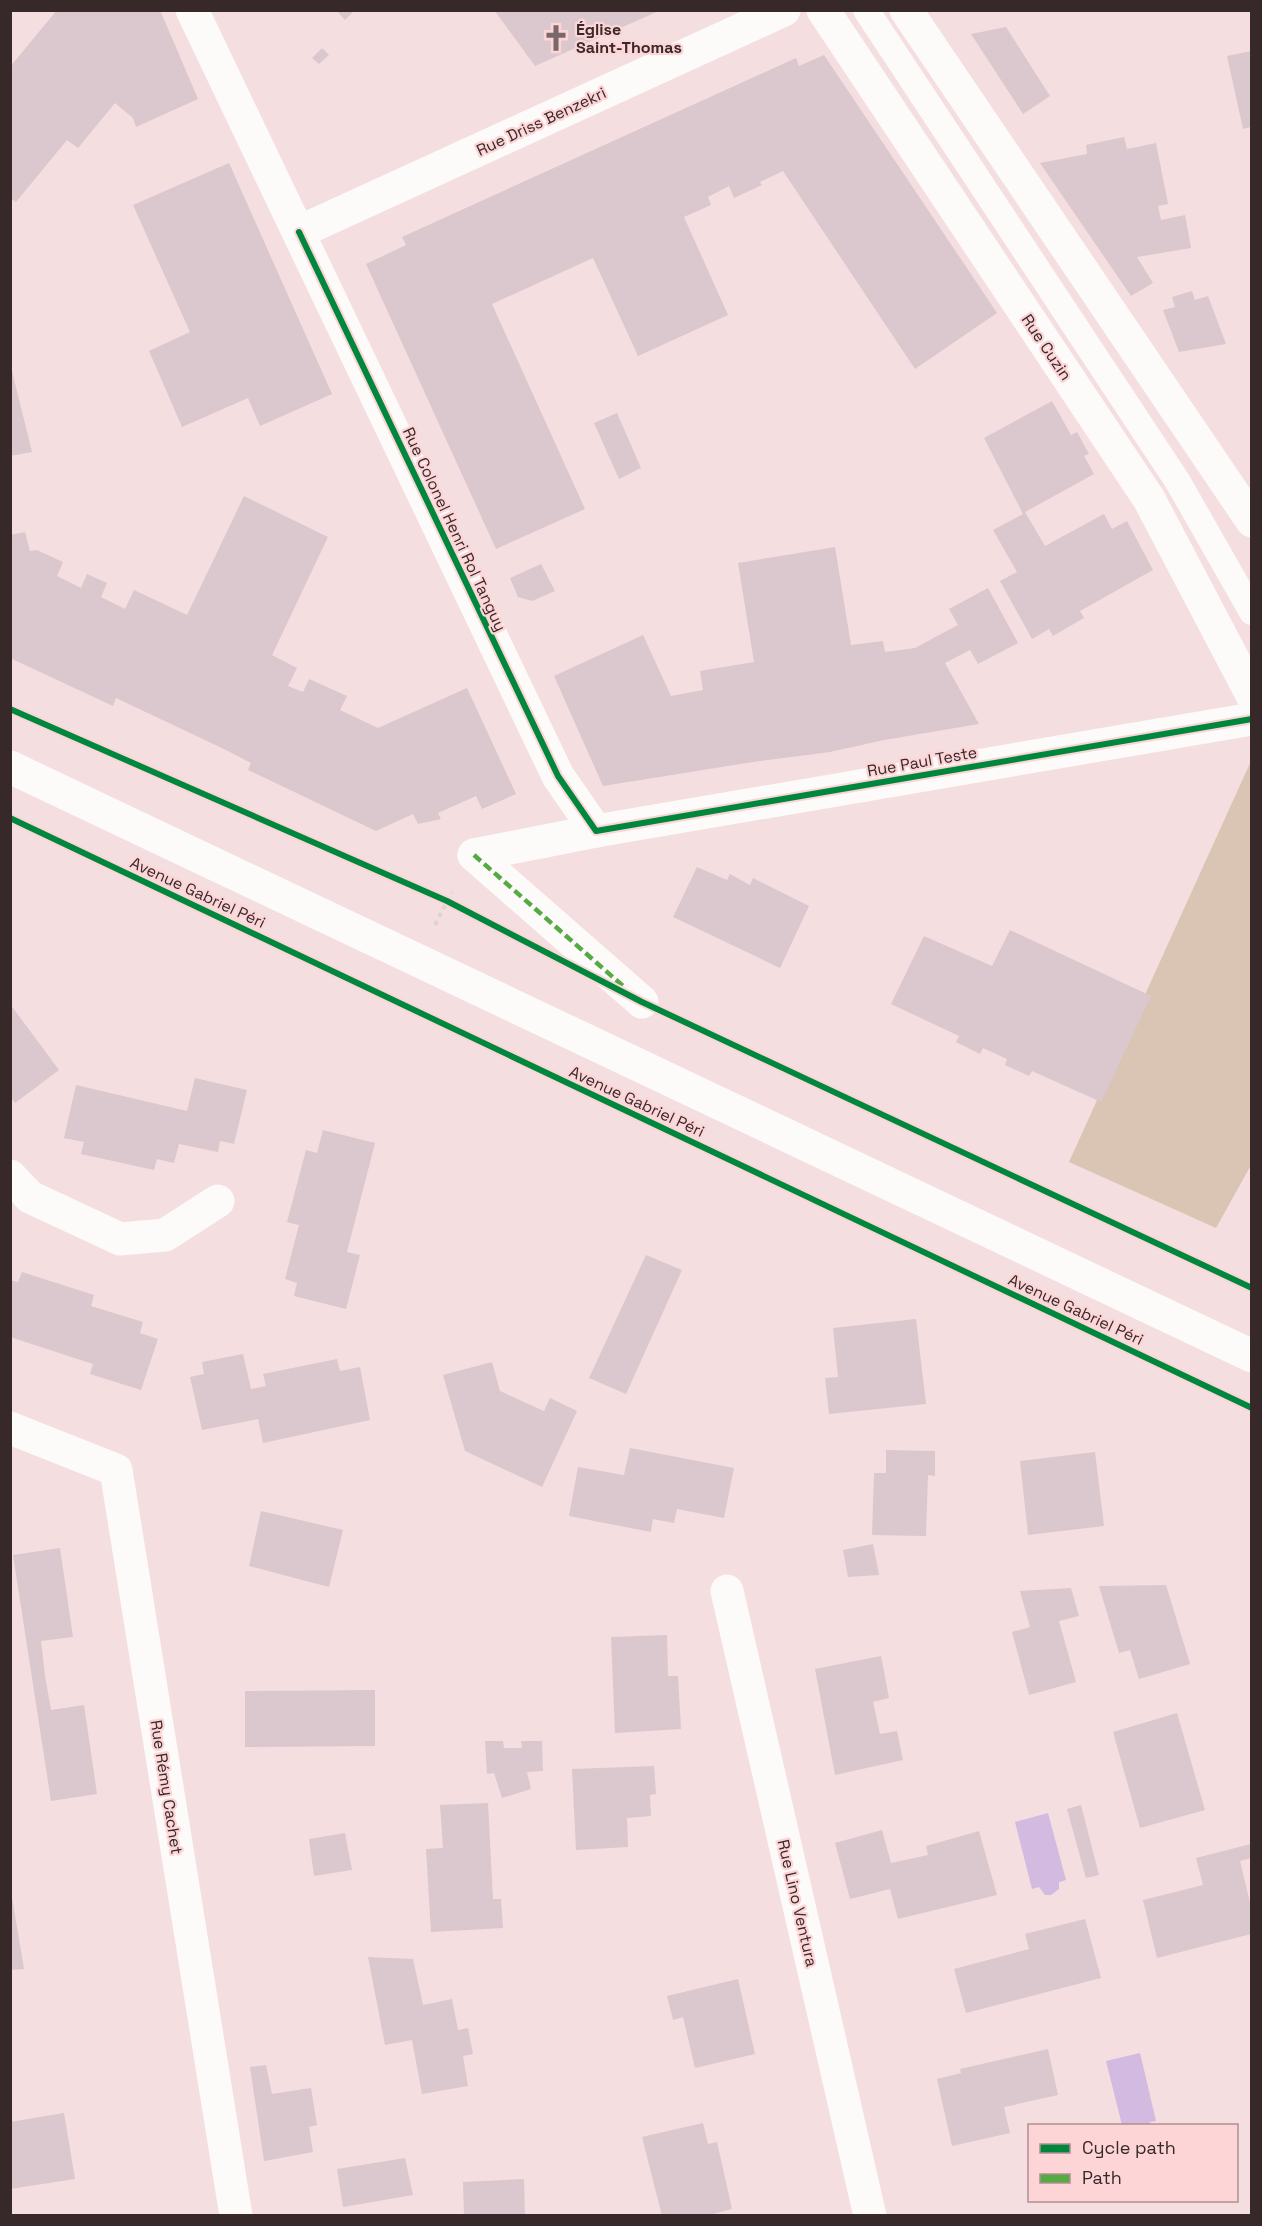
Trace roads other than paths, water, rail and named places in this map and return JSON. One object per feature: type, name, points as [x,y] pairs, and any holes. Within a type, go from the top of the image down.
[{"type":"street","name":"Rue Colonel Henri Rol Tanguy","points":[[192,10],[558,776],[597,831]]},
{"type":"street","name":"Rue Driss Benzekri","points":[[299,232],[784,10]]},
{"type":"street","name":"Rue Cuzin","points":[[823,10],[1149,499],[1251,695]]},
{"type":"street","points":[[906,10],[1246,502]]},
{"type":"street","name":"Rue Paul Teste","points":[[642,1002],[474,855],[597,831],[1251,719]]},
{"type":"street","name":"Avenue Gabriel Péri","points":[[10,767],[1251,1356]]},
{"type":"street","points":[[10,1176],[30,1197],[120,1239],[165,1235],[218,1201]]},
{"type":"street","name":"Rue Rémy Cachet","points":[[10,1428],[116,1470],[236,2216]]},
{"type":"street","name":"Rue Lino Ventura","points":[[727,1591],[870,2216]]},
{"type":"lane","points":[[866,10],[1178,482],[1251,612]]},
{"type":"place","name":"Église Saint-Thomas","points":[[556,38]]}]
